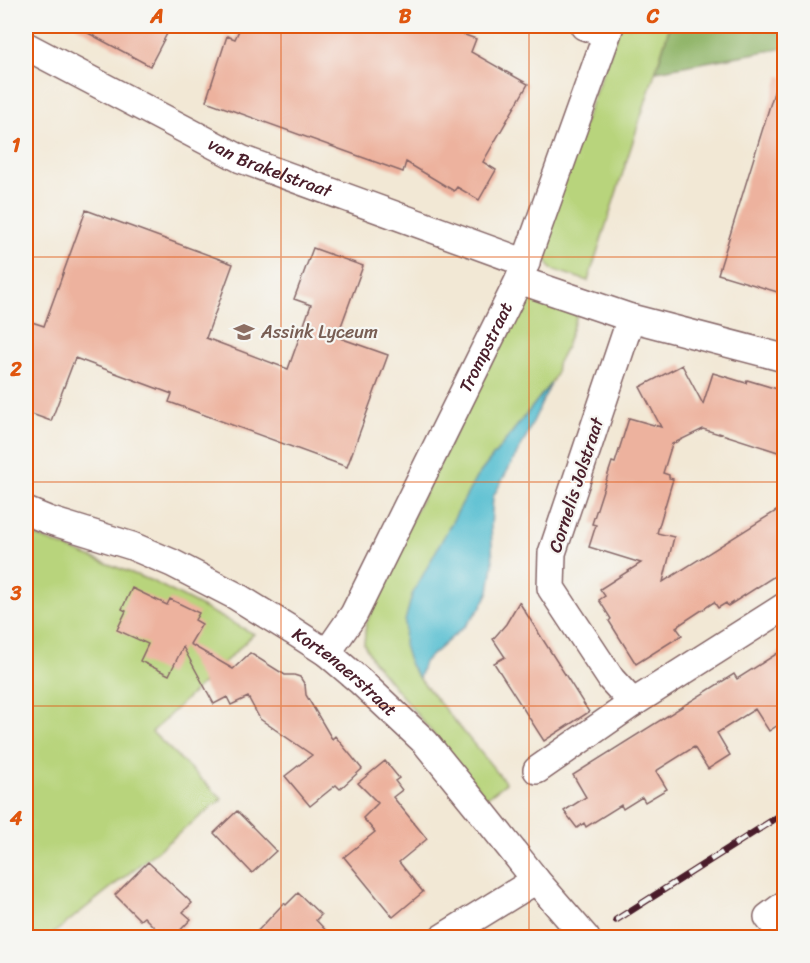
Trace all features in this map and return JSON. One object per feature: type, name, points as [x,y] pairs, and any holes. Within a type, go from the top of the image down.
[{"type":"street","name":"Trompstraat","points":[[327,653],[354,614],[522,272],[600,28]]},
{"type":"street","name":"van Brakelstraat","points":[[26,46],[241,159],[522,272]]},
{"type":"street","points":[[522,272],[631,318],[784,358]]},
{"type":"street","name":"Cornelis Jolstraat","points":[[631,318],[552,553],[551,588],[611,679],[633,703]]},
{"type":"street","name":"Kortenaerstraat","points":[[26,511],[132,546],[172,563],[236,596],[327,653],[425,742],[536,880],[586,938]]},
{"type":"street","points":[[537,770],[633,703],[784,606]]},
{"type":"street","points":[[442,938],[536,880]]},
{"type":"street","points":[[784,904],[768,916],[784,938]]},
{"type":"green space","points":[[620,26],[670,26],[588,281],[551,269],[544,256],[542,235]]},
{"type":"green space","points":[[670,26],[784,26],[784,48],[656,71]]},
{"type":"green space","points":[[530,296],[580,306],[551,383],[476,478],[410,665],[506,783],[486,798],[373,661],[364,644],[366,624],[404,534],[522,300]]},
{"type":"green space","points":[[26,532],[152,581],[254,634],[152,732],[222,799],[49,937],[37,937],[26,929]]},
{"type":"water","points":[[551,383],[525,439],[493,497],[491,526],[493,565],[489,591],[481,607],[466,625],[424,662],[419,678],[410,665],[404,645],[405,621],[412,595],[476,478]]},
{"type":"building","points":[[75,26],[171,26],[150,66]]},
{"type":"building","points":[[241,26],[456,26],[454,31],[476,39],[471,52],[528,84],[483,162],[496,170],[479,200],[457,187],[454,191],[406,162],[403,172],[206,101],[227,36],[235,39]]},
{"type":"building","points":[[779,76],[784,77],[784,294],[718,274]]},
{"type":"building","points":[[86,210],[233,264],[206,338],[288,369],[311,305],[294,299],[313,248],[363,266],[337,337],[388,355],[347,467],[169,402],[172,394],[75,358],[51,421],[26,412],[26,320],[44,326]]},
{"type":"building","points":[[682,365],[703,404],[713,373],[784,391],[784,454],[703,429],[672,444],[663,473],[673,479],[657,533],[674,537],[663,582],[784,506],[784,570],[728,606],[726,603],[718,608],[714,602],[676,627],[682,635],[636,664],[609,621],[611,619],[599,600],[605,596],[600,589],[641,563],[589,547],[596,525],[592,524],[629,418],[661,427],[640,387]]},
{"type":"building","points":[[132,588],[167,605],[170,599],[199,613],[195,620],[202,624],[190,644],[233,669],[250,653],[285,675],[300,677],[305,685],[306,695],[332,739],[335,736],[362,769],[340,789],[336,785],[310,806],[285,776],[312,755],[260,719],[248,697],[231,705],[227,697],[214,704],[183,647],[169,675],[140,661],[148,644],[117,630],[126,611],[122,609]]},
{"type":"building","points":[[519,602],[589,712],[544,741],[494,663],[505,657],[493,639],[506,624]]},
{"type":"building","points":[[784,649],[784,721],[769,731],[755,709],[717,733],[730,755],[708,769],[694,747],[656,771],[667,789],[645,802],[642,797],[623,809],[621,805],[586,827],[584,823],[577,828],[564,811],[586,797],[573,775],[734,674],[737,679]]},
{"type":"building","points":[[385,761],[399,778],[395,781],[402,790],[393,797],[427,839],[399,862],[423,892],[393,917],[344,857],[375,832],[363,818],[378,803],[358,783]]},
{"type":"building","points":[[237,811],[276,851],[252,873],[214,833]]},
{"type":"building","points":[[148,862],[192,903],[183,912],[191,919],[173,938],[165,938],[144,917],[140,920],[115,895]]},
{"type":"building","points":[[298,893],[321,915],[316,920],[333,938],[251,938],[284,903],[286,905]]},
{"type":"railway","points":[[616,920],[784,813]]},
{"type":"place","name":"Assink Lyceum","points":[[244,332]]}]
